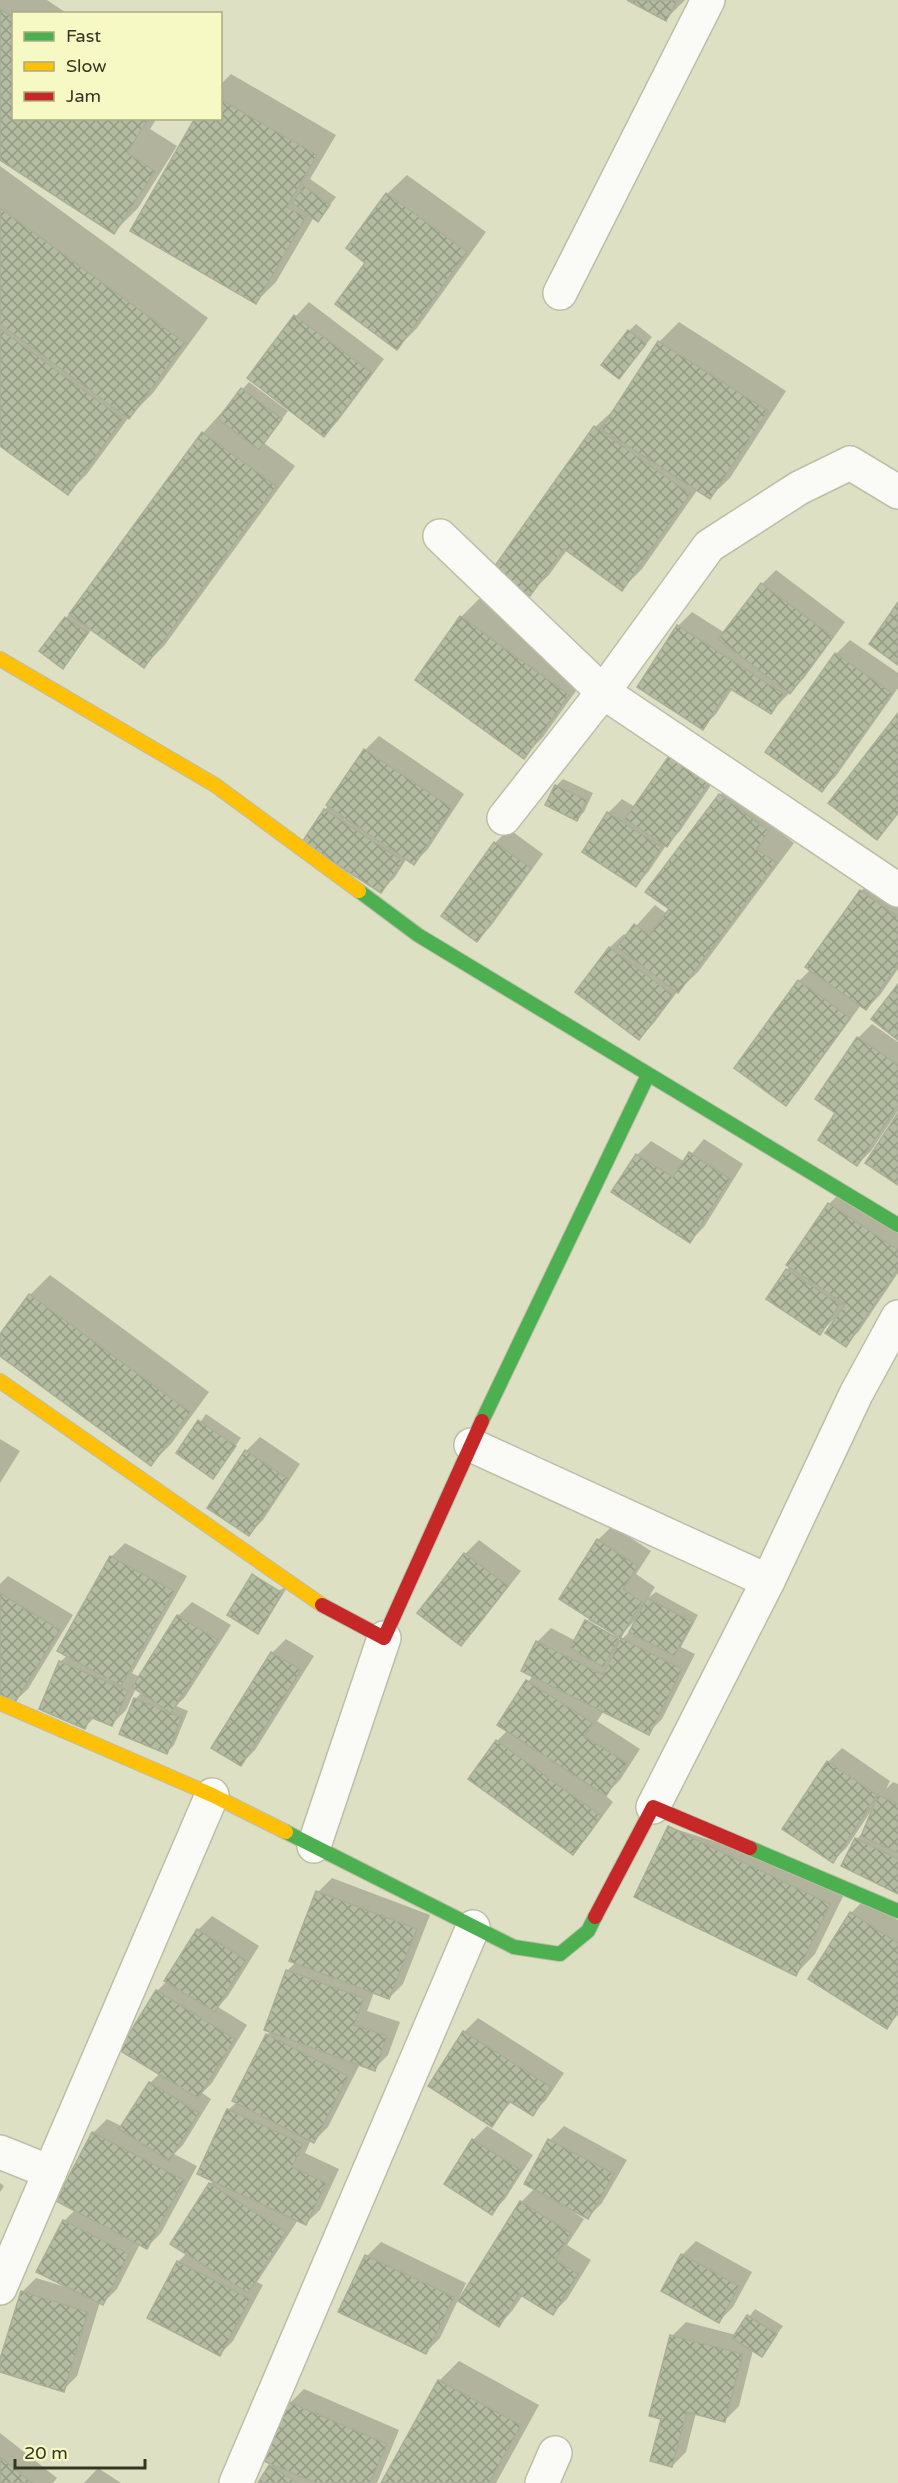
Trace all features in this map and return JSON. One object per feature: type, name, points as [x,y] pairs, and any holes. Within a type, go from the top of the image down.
[{"type":"street","points":[[560,293],[708,0]]},
{"type":"street","points":[[504,818],[603,692],[709,546],[799,488],[850,463],[898,492]]},
{"type":"street","points":[[440,536],[603,692],[898,890]]},
{"type":"street","points":[[0,659],[215,785],[418,935],[898,1225]]},
{"type":"street","points":[[314,1846],[384,1638],[449,1490],[648,1075]]},
{"type":"street","points":[[0,1704],[212,1795],[514,1947],[560,1954],[588,1931],[768,1581],[856,1394],[898,1317]]},
{"type":"street","points":[[0,1381],[321,1605],[384,1638]]},
{"type":"street","points":[[471,1445],[768,1581]]},
{"type":"street","points":[[0,2288],[212,1795]]},
{"type":"street","points":[[653,1807],[898,1911]]},
{"type":"street","points":[[236,2483],[473,1927]]},
{"type":"street","points":[[0,2152],[50,2172]]},
{"type":"street","points":[[542,2483],[555,2453]]},
{"type":"building","points":[[627,0],[677,0],[666,21]]},
{"type":"building","points":[[0,9],[12,17],[12,120],[148,120],[127,153],[155,171],[114,234],[0,160]]},
{"type":"building","points":[[222,100],[317,155],[287,207],[306,217],[256,304],[130,231],[194,120],[222,120]]},
{"type":"building","points":[[304,186],[330,205],[318,222],[292,203]]},
{"type":"building","points":[[386,193],[467,252],[397,350],[335,304],[365,263],[346,248]]},
{"type":"building","points":[[0,208],[185,343],[129,419],[0,324]]},
{"type":"building","points":[[294,315],[372,373],[324,437],[247,378]]},
{"type":"building","points":[[0,329],[123,419],[68,495],[0,446]]},
{"type":"building","points":[[628,330],[646,344],[619,379],[601,365]]},
{"type":"building","points":[[658,341],[768,411],[710,499],[601,429]]},
{"type":"building","points":[[241,388],[282,419],[259,450],[218,419]]},
{"type":"building","points":[[594,426],[690,494],[622,591],[564,549],[530,596],[492,570]]},
{"type":"building","points":[[202,432],[276,486],[144,668],[69,614]]},
{"type":"building","points":[[761,583],[833,637],[790,694],[718,639]]},
{"type":"building","points":[[898,602],[898,665],[869,644]]},
{"type":"building","points":[[460,616],[569,695],[524,759],[415,680]]},
{"type":"building","points":[[65,617],[88,633],[63,669],[39,651]]},
{"type":"building","points":[[677,625],[784,694],[771,714],[729,688],[703,730],[637,687]]},
{"type":"building","points":[[835,653],[892,693],[822,792],[765,752]]},
{"type":"building","points":[[898,713],[898,813],[877,840],[828,803]]},
{"type":"building","points":[[364,749],[452,808],[414,865],[326,805]]},
{"type":"building","points":[[669,756],[709,783],[667,847],[625,819]]},
{"type":"building","points":[[555,785],[587,800],[577,821],[545,805]]},
{"type":"building","points":[[719,794],[769,831],[757,849],[776,863],[678,993],[617,947],[634,924],[649,935],[669,909],[645,892]]},
{"type":"building","points":[[324,809],[403,861],[381,893],[302,842]]},
{"type":"building","points":[[607,812],[662,847],[636,887],[582,852]]},
{"type":"building","points":[[494,842],[531,868],[477,942],[441,916]]},
{"type":"building","points":[[860,890],[898,917],[898,965],[866,1010],[805,967]]},
{"type":"building","points":[[609,947],[673,995],[639,1040],[575,992]]},
{"type":"building","points":[[798,980],[850,1018],[786,1106],[734,1068]]},
{"type":"building","points":[[898,984],[898,1040],[871,1019]]},
{"type":"building","points":[[857,1037],[898,1065],[898,1105],[857,1166],[818,1140],[835,1113],[815,1099]]},
{"type":"building","points":[[898,1113],[898,1185],[865,1163]]},
{"type":"building","points":[[689,1152],[730,1179],[690,1243],[611,1192],[636,1154],[673,1177]]},
{"type":"building","points":[[828,1203],[898,1250],[898,1269],[846,1347],[825,1333],[845,1304],[786,1265]]},
{"type":"building","points":[[786,1269],[840,1304],[820,1335],[766,1299]]},
{"type":"building","points":[[29,1294],[190,1412],[151,1466],[0,1356],[0,1334]]},
{"type":"building","points":[[198,1420],[236,1446],[213,1479],[176,1453]]},
{"type":"building","points":[[245,1450],[288,1479],[249,1536],[207,1508]]},
{"type":"building","points":[[597,1539],[638,1566],[623,1589],[642,1602],[620,1638],[559,1599]]},
{"type":"building","points":[[464,1553],[508,1586],[461,1646],[417,1613]]},
{"type":"building","points":[[110,1556],[174,1591],[121,1686],[57,1651]]},
{"type":"building","points":[[252,1574],[282,1593],[258,1634],[227,1615]]},
{"type":"building","points":[[0,1593],[60,1630],[14,1704],[0,1696]]},
{"type":"building","points":[[647,1598],[693,1622],[674,1656],[629,1632]]},
{"type":"building","points":[[177,1615],[218,1640],[171,1713],[132,1687]]},
{"type":"building","points":[[585,1620],[619,1639],[603,1667],[570,1648]]},
{"type":"building","points":[[621,1638],[682,1669],[649,1735],[521,1671],[536,1641],[603,1675]]},
{"type":"building","points":[[271,1652],[301,1670],[241,1766],[211,1748]]},
{"type":"building","points":[[59,1661],[128,1691],[112,1726],[90,1717],[85,1729],[39,1709]]},
{"type":"building","points":[[526,1680],[593,1723],[584,1736],[627,1763],[606,1796],[497,1725]]},
{"type":"building","points":[[134,1698],[182,1718],[167,1754],[119,1734]]},
{"type":"building","points":[[496,1740],[601,1816],[573,1855],[468,1779]]},
{"type":"building","points":[[827,1761],[877,1795],[833,1863],[782,1829]]},
{"type":"building","points":[[878,1795],[898,1804],[898,1853],[861,1836]]},
{"type":"building","points":[[668,1826],[830,1904],[796,1976],[634,1897]]},
{"type":"building","points":[[855,1838],[898,1859],[898,1894],[841,1866]]},
{"type":"building","points":[[316,1891],[417,1929],[389,1999],[289,1961]]},
{"type":"building","points":[[850,1912],[898,1943],[898,2011],[887,2029],[808,1979]]},
{"type":"building","points":[[197,1929],[246,1960],[215,2012],[164,1981]]},
{"type":"building","points":[[286,1970],[364,1998],[354,2025],[387,2036],[375,2071],[264,2030]]},
{"type":"building","points":[[156,1990],[235,2039],[198,2098],[119,2050]]},
{"type":"building","points":[[463,2031],[551,2087],[533,2116],[509,2101],[492,2127],[428,2086]]},
{"type":"building","points":[[266,2034],[348,2076],[314,2143],[232,2101]]},
{"type":"building","points":[[149,2082],[199,2113],[169,2161],[119,2129]]},
{"type":"building","points":[[227,2109],[303,2144],[292,2167],[326,2183],[306,2225],[197,2174]]},
{"type":"building","points":[[92,2132],[184,2180],[147,2249],[56,2201]]},
{"type":"building","points":[[472,2139],[521,2170],[492,2215],[444,2184]]},
{"type":"building","points":[[548,2139],[614,2174],[588,2219],[524,2184]]},
{"type":"building","points":[[209,2183],[286,2232],[248,2293],[170,2244]]},
{"type":"building","points":[[520,2201],[571,2233],[555,2260],[578,2274],[553,2315],[519,2294],[499,2327],[458,2301]]},
{"type":"building","points":[[63,2220],[129,2254],[103,2305],[36,2272]]},
{"type":"building","points":[[681,2254],[739,2286],[719,2323],[661,2291]]},
{"type":"building","points":[[365,2255],[454,2297],[426,2354],[338,2312]]},
{"type":"building","points":[[177,2261],[250,2299],[220,2356],[147,2318]]},
{"type":"building","points":[[21,2291],[88,2312],[64,2392],[0,2372],[0,2359]]},
{"type":"building","points":[[747,2315],[777,2334],[762,2357],[732,2338]]},
{"type":"building","points":[[670,2335],[743,2354],[725,2422],[687,2412],[672,2467],[650,2461],[661,2419],[649,2416]]},
{"type":"building","points":[[438,2380],[521,2425],[489,2483],[381,2483]]},
{"type":"building","points":[[289,2402],[387,2444],[370,2483],[316,2483],[264,2461]]},
{"type":"building","points":[[0,2457],[32,2483],[0,2483]]},
{"type":"building","points":[[269,2465],[298,2483],[258,2483]]},
{"type":"traffic: fast","points":[[359,891],[418,935],[898,1225]]},
{"type":"traffic: fast","points":[[482,1421],[648,1075]]},
{"type":"traffic: fast","points":[[286,1832],[514,1947],[560,1954],[588,1931],[595,1917]]},
{"type":"traffic: fast","points":[[750,1848],[898,1911]]},
{"type":"traffic: slow","points":[[0,659],[215,785],[359,891]]},
{"type":"traffic: slow","points":[[0,1381],[322,1605]]},
{"type":"traffic: slow","points":[[0,1703],[212,1795],[286,1832]]},
{"type":"traffic: jam","points":[[322,1605],[384,1638],[482,1421]]},
{"type":"traffic: jam","points":[[595,1917],[653,1807],[750,1848]]}]
